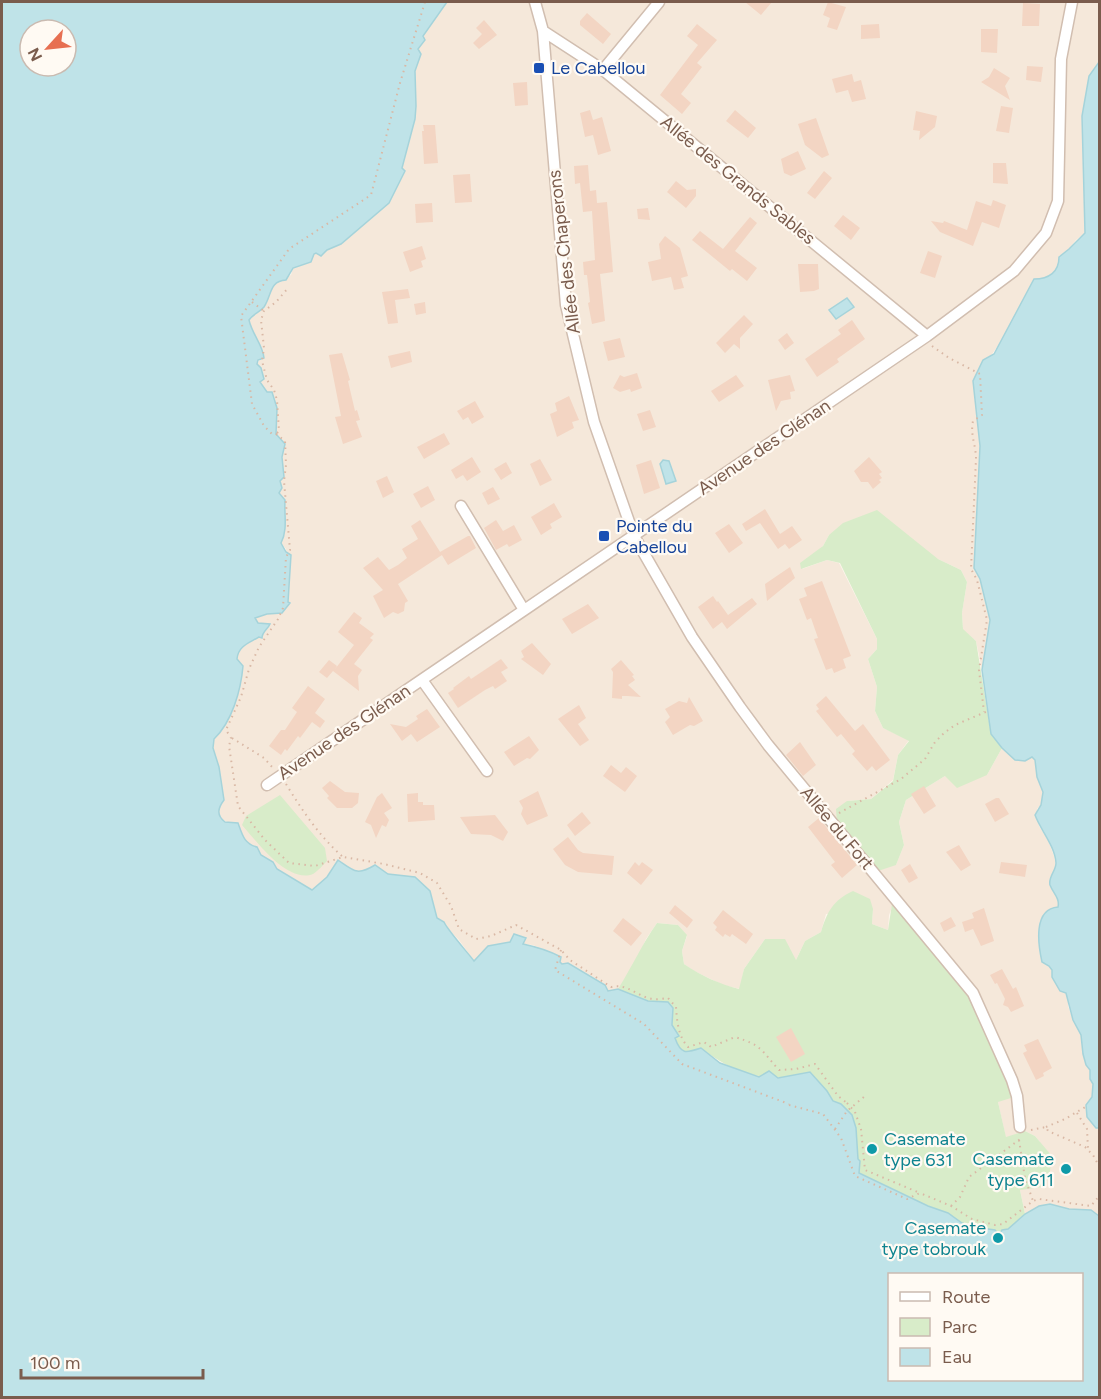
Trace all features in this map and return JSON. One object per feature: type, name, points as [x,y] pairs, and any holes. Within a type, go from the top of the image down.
[{"type":"street","name":"Allée des Chaperons","points":[[535,2],[543,31],[566,305],[594,422],[634,536]]},
{"type":"street","points":[[603,70],[659,2]]},
{"type":"street","name":"Avenue des Glénan","points":[[267,785],[925,338],[1014,271],[1046,233],[1058,201],[1061,60],[1072,2]]},
{"type":"street","name":"Allée des Grands Sables","points":[[543,31],[603,70],[925,338]]},
{"type":"street","points":[[461,506],[524,610]]},
{"type":"street","name":"Allée du Fort","points":[[634,536],[692,637],[740,707],[973,993],[1012,1080],[1025,1128]]},
{"type":"street","name":"Avenue des Glénan","points":[[422,680],[487,771]]},
{"type":"path","points":[[343,857],[330,846],[303,812],[280,776],[264,758],[231,738],[226,730],[241,698],[249,669],[259,647],[283,608],[286,557],[290,550],[284,481],[285,441],[276,434],[272,434],[264,426],[252,404],[241,316],[289,249],[371,195],[400,83],[425,2]]},
{"type":"path","points":[[276,434],[279,431],[277,400],[267,380],[262,361],[264,348],[261,320],[264,311],[276,302],[289,287]]},
{"type":"path","points":[[251,301],[264,311]]},
{"type":"path","points":[[829,819],[901,779],[925,759],[935,742],[944,733],[955,725],[986,711],[979,670],[987,620],[977,580],[971,569],[976,446],[971,436],[971,427],[973,421],[982,416],[980,374],[949,358],[925,338]]},
{"type":"path","points":[[231,738],[229,746],[238,806],[265,840],[289,863],[315,866],[343,857],[420,873],[437,883],[451,906],[459,929],[476,939],[491,936],[516,925],[561,950],[570,960],[611,987],[624,987],[649,998],[668,998],[676,1007],[676,1024],[682,1035],[682,1041],[688,1047],[704,1042],[711,1047],[735,1037],[755,1044],[766,1053],[779,1070],[815,1064],[838,1096],[855,1112],[861,1129],[866,1170],[951,1206],[972,1220],[995,1225],[1008,1221],[1033,1201],[1044,1199],[1091,1206],[1100,1195]]},
{"type":"path","points":[[561,950],[555,970],[644,1024],[682,1064],[790,1105],[824,1114],[841,1138],[855,1176],[907,1199],[920,1193]]},
{"type":"path","points":[[835,1130],[847,1111],[865,1096]]},
{"type":"path","points":[[1033,1201],[1025,1178],[1020,1140],[1025,1128],[1046,1127],[1087,1106]]},
{"type":"path","points":[[1076,1112],[1087,1129],[1088,1149]]},
{"type":"path","points":[[1046,1127],[1048,1131],[1088,1149],[1100,1168]]},
{"type":"path","points":[[951,1206],[960,1197],[969,1177],[1020,1140]]},
{"type":"shaded area","points":[[447,2],[1099,2],[1099,62],[1089,77],[1082,116],[1085,233],[1059,256],[1059,263],[1054,273],[1045,279],[973,381],[980,446],[974,568],[980,579],[990,620],[982,670],[976,641],[963,630],[962,613],[967,582],[961,570],[938,559],[829,535],[823,546],[802,569],[827,560],[839,563],[877,639],[877,649],[868,659],[877,687],[875,711],[883,728],[909,740],[898,755],[893,780],[871,799],[847,801],[896,865],[904,845],[899,822],[906,800],[945,776],[987,775],[1002,748],[1015,760],[1032,757],[1035,760],[1037,777],[1043,792],[1041,805],[1037,809],[1039,826],[1054,856],[1056,866],[1050,878],[1050,885],[1059,902],[1042,962],[1049,966],[1068,997],[1068,1006],[1081,1035],[1083,1054],[1090,1070],[1090,1079],[1093,1084],[1092,1097],[1087,1105],[1087,1116],[1096,1128],[1099,1128],[1099,1216],[1090,1210],[1069,1209],[1050,1204],[1039,1206],[1025,1214],[1020,1190],[1040,1142],[1035,1136],[1025,1131],[1006,1138],[998,1102],[893,905],[889,915],[888,930],[872,924],[873,909],[826,914],[821,932],[805,941],[796,960],[765,939],[744,969],[740,989],[723,985],[684,964],[682,951],[687,936],[678,925],[657,923],[646,939],[635,964],[618,989],[608,991],[562,964],[561,957],[533,945],[523,944],[514,934],[511,942],[488,946],[474,961],[459,940],[437,918],[430,891],[415,877],[388,874],[375,865],[364,871],[327,877],[312,890],[277,869],[273,862],[261,855],[257,847],[250,845],[244,839],[238,823],[229,823],[220,818],[218,813],[221,804],[213,748],[214,739],[221,732],[238,653],[243,646],[259,637],[269,627],[270,624],[258,623],[254,618],[281,613],[288,602],[286,549],[281,543],[285,528],[285,500],[279,494],[284,445],[276,434],[277,413],[260,382],[257,365],[264,352],[255,338],[249,320],[263,308],[274,283],[291,275],[293,268],[311,262],[314,254],[341,244],[402,168],[415,119],[415,71],[421,54],[418,49],[423,36]]},
{"type":"green space","points":[[877,510],[938,559],[961,570],[967,582],[962,613],[963,629],[976,641],[991,734],[1002,748],[987,775],[957,788],[945,776],[906,800],[899,822],[904,845],[896,865],[878,871],[837,823],[836,809],[847,801],[871,799],[893,781],[898,755],[909,741],[883,728],[875,711],[877,687],[868,659],[877,649],[877,639],[840,563],[827,560],[801,569],[800,563],[823,546],[829,535],[843,523]]},
{"type":"green space","points":[[280,795],[325,848],[327,861],[313,874],[293,873],[284,867],[264,851],[242,825],[246,816]]},
{"type":"green space","points":[[853,891],[870,899],[873,909],[872,924],[888,930],[892,904],[964,989],[978,1012],[1009,1083],[1011,1098],[998,1102],[1006,1137],[1025,1131],[1035,1136],[1052,1156],[1049,1178],[1042,1187],[1020,1190],[1025,1214],[1008,1229],[1002,1230],[999,1235],[995,1230],[962,1223],[948,1213],[928,1206],[859,1173],[860,1161],[852,1115],[841,1104],[833,1101],[810,1072],[779,1077],[752,1075],[727,1065],[701,1048],[684,1051],[679,1047],[675,1038],[678,1036],[672,1025],[673,1018],[660,1003],[648,1001],[618,989],[657,923],[678,925],[687,935],[682,951],[684,964],[711,979],[739,989],[744,969],[765,939],[785,939],[796,960],[805,941],[821,932],[832,907],[840,898]]},
{"type":"water","points":[[2,2],[447,2],[423,36],[425,40],[418,49],[421,54],[415,71],[415,119],[402,168],[405,171],[389,203],[341,244],[327,250],[321,256],[314,254],[311,262],[293,268],[286,280],[274,286],[264,307],[249,320],[264,358],[258,360],[257,364],[261,368],[264,379],[260,382],[267,392],[272,392],[277,408],[276,434],[285,444],[282,457],[284,477],[280,481],[282,488],[279,493],[285,500],[285,527],[281,543],[286,552],[291,555],[288,602],[290,603],[282,613],[255,618],[258,623],[270,624],[262,638],[259,637],[239,651],[237,659],[243,666],[238,695],[231,715],[214,739],[213,748],[219,767],[224,800],[219,809],[220,817],[225,822],[238,823],[244,838],[249,844],[257,847],[261,855],[273,862],[277,869],[312,890],[327,877],[338,860],[356,871],[375,865],[388,874],[415,877],[430,891],[437,918],[444,922],[474,961],[488,946],[510,942],[514,934],[526,938],[523,944],[552,952],[561,957],[562,964],[568,963],[605,985],[608,991],[618,989],[648,1001],[668,1002],[673,1008],[672,1025],[679,1036],[675,1038],[682,1050],[691,1051],[701,1048],[720,1063],[759,1077],[769,1071],[778,1078],[810,1072],[833,1101],[841,1104],[852,1115],[860,1161],[859,1173],[928,1206],[948,1213],[962,1223],[995,1230],[999,1235],[1002,1230],[1008,1229],[1025,1214],[1039,1206],[1050,1204],[1069,1209],[1091,1210],[1099,1216],[1099,1397],[2,1397]]},
{"type":"water","points":[[1099,62],[1100,1128],[1096,1128],[1087,1117],[1086,1105],[1092,1097],[1093,1084],[1083,1054],[1081,1035],[1073,1020],[1066,993],[1060,991],[1052,977],[1052,970],[1042,962],[1039,937],[1041,921],[1044,914],[1058,907],[1058,904],[1050,885],[1056,866],[1055,857],[1035,815],[1041,805],[1043,792],[1037,777],[1035,760],[1032,757],[1025,761],[1015,760],[991,734],[982,670],[990,620],[980,579],[974,568],[980,446],[973,381],[983,360],[994,354],[1034,279],[1052,274],[1057,267],[1059,257],[1085,233],[1082,116],[1089,76]]},
{"type":"water","points":[[847,298],[854,307],[836,319],[829,310]]},
{"type":"water","points":[[663,460],[669,461],[676,481],[666,484],[660,464]]},
{"type":"building","points":[[745,2],[772,2],[761,15]]},
{"type":"building","points":[[828,2],[846,7],[837,30],[827,27],[830,18],[823,15]]},
{"type":"building","points":[[1023,3],[1040,4],[1039,26],[1022,26]]},
{"type":"building","points":[[587,13],[611,34],[603,44],[580,25],[580,21]]},
{"type":"building","points":[[484,20],[497,35],[479,49],[473,43],[482,34],[476,28]]},
{"type":"building","points":[[697,24],[717,40],[697,63],[702,67],[681,94],[691,103],[682,114],[660,95],[698,45],[687,36]]},
{"type":"building","points":[[879,24],[880,38],[861,39],[861,25]]},
{"type":"building","points":[[981,29],[998,29],[997,53],[981,52]]},
{"type":"building","points":[[1027,66],[1043,67],[1041,82],[1026,80]]},
{"type":"building","points":[[994,68],[1010,78],[1005,86],[1010,100],[981,82],[989,77]]},
{"type":"building","points":[[852,74],[854,82],[861,80],[866,99],[852,102],[848,90],[836,93],[832,79]]},
{"type":"building","points":[[527,82],[528,105],[515,106],[513,83]]},
{"type":"building","points":[[1001,106],[1013,108],[1009,133],[996,131]]},
{"type":"building","points":[[590,110],[593,120],[602,117],[611,151],[598,155],[593,135],[585,137],[580,113]]},
{"type":"building","points":[[735,110],[756,128],[748,138],[726,121]]},
{"type":"building","points":[[916,111],[937,116],[935,127],[919,140],[920,131],[913,130]]},
{"type":"building","points":[[816,118],[829,155],[822,158],[805,145],[798,124]]},
{"type":"building","points":[[423,125],[435,125],[438,163],[424,164]]},
{"type":"building","points":[[798,151],[806,169],[791,176],[784,173],[781,159]]},
{"type":"building","points":[[993,163],[1006,163],[1008,184],[993,183]]},
{"type":"building","points":[[588,165],[590,191],[596,190],[597,203],[607,202],[613,272],[600,274],[605,321],[592,324],[588,303],[590,302],[587,275],[584,275],[583,262],[595,260],[592,211],[583,212],[580,183],[575,184],[574,166]]},
{"type":"building","points":[[824,171],[832,178],[815,199],[807,193]]},
{"type":"building","points":[[470,174],[472,202],[455,203],[453,175]]},
{"type":"building","points":[[676,181],[687,190],[696,189],[696,196],[686,208],[667,192]]},
{"type":"building","points":[[993,200],[1006,205],[999,228],[982,222],[973,246],[940,232],[931,221],[943,223],[944,221],[967,230],[976,201],[991,206]]},
{"type":"building","points":[[432,203],[433,222],[416,223],[415,204]]},
{"type":"building","points":[[648,208],[650,220],[638,219],[637,209]]},
{"type":"building","points":[[843,215],[860,228],[851,240],[834,226]]},
{"type":"building","points":[[750,217],[757,223],[735,251],[757,268],[747,281],[732,269],[730,271],[692,240],[700,231],[723,249]]},
{"type":"building","points":[[665,236],[680,248],[688,276],[681,278],[684,288],[674,290],[671,277],[652,281],[648,262],[661,259],[659,244]]},
{"type":"building","points":[[422,246],[426,259],[421,261],[423,267],[410,272],[403,252]]},
{"type":"building","points":[[928,251],[942,256],[935,278],[920,273]]},
{"type":"building","points":[[798,264],[818,264],[819,289],[800,292]]},
{"type":"building","points":[[408,289],[410,298],[395,300],[398,323],[388,324],[382,292]]},
{"type":"building","points":[[425,302],[426,313],[416,315],[414,304]]},
{"type":"building","points":[[744,315],[753,324],[740,338],[740,349],[734,344],[725,353],[716,343]]},
{"type":"building","points":[[852,320],[865,339],[837,359],[839,362],[817,377],[805,359],[841,334],[838,330]]},
{"type":"building","points":[[787,333],[794,343],[785,350],[778,340]]},
{"type":"building","points":[[620,338],[625,357],[608,361],[603,342]]},
{"type":"building","points":[[410,351],[412,362],[391,368],[388,356]]},
{"type":"building","points":[[342,353],[350,380],[348,381],[355,411],[357,410],[360,420],[356,421],[362,437],[343,444],[335,417],[341,416],[329,355]]},
{"type":"building","points":[[637,373],[642,388],[631,392],[630,389],[620,392],[613,388],[620,375],[624,377]]},
{"type":"building","points":[[736,375],[744,386],[719,402],[711,391]]},
{"type":"building","points":[[790,375],[795,391],[790,392],[791,399],[781,401],[776,411],[768,380]]},
{"type":"building","points":[[569,396],[579,420],[572,422],[574,428],[557,437],[550,414],[557,411],[555,403]]},
{"type":"building","points":[[475,401],[484,417],[472,424],[468,417],[463,420],[457,411]]},
{"type":"building","points":[[650,410],[656,427],[643,431],[637,414]]},
{"type":"building","points":[[444,433],[450,444],[424,459],[417,447]]},
{"type":"building","points":[[472,457],[481,472],[467,481],[463,475],[456,479],[451,470]]},
{"type":"building","points":[[869,457],[882,472],[879,474],[882,478],[879,480],[881,482],[873,489],[868,482],[861,482],[854,471]]},
{"type":"building","points":[[540,459],[552,480],[540,486],[530,464]]},
{"type":"building","points":[[651,460],[660,488],[644,494],[636,465]]},
{"type":"building","points":[[506,462],[512,473],[501,480],[494,469]]},
{"type":"building","points":[[387,476],[394,492],[383,498],[376,481]]},
{"type":"building","points":[[428,486],[435,500],[421,508],[413,494]]},
{"type":"building","points":[[493,487],[500,499],[488,505],[482,493]]},
{"type":"building","points":[[554,503],[562,517],[550,524],[552,528],[541,535],[531,517]]},
{"type":"building","points":[[765,509],[780,534],[792,526],[802,540],[789,549],[785,544],[778,549],[760,523],[746,531],[742,524]]},
{"type":"building","points":[[420,520],[442,555],[398,584],[408,601],[405,603],[404,611],[398,614],[393,612],[384,618],[373,596],[383,590],[363,568],[378,557],[389,570],[407,558],[402,549],[418,539],[411,526]]},
{"type":"building","points":[[496,520],[503,531],[514,525],[522,540],[509,547],[507,544],[496,550],[484,528]]},
{"type":"building","points":[[729,524],[743,543],[729,553],[715,533]]},
{"type":"building","points":[[468,536],[476,548],[448,565],[440,552]]},
{"type":"building","points":[[790,567],[795,578],[767,601],[765,584]]},
{"type":"building","points":[[822,581],[851,656],[843,659],[846,668],[834,673],[832,668],[826,670],[814,639],[818,638],[811,618],[807,620],[799,599],[807,596],[804,588]]},
{"type":"building","points":[[713,596],[728,615],[752,598],[757,604],[727,629],[722,622],[713,629],[698,607]]},
{"type":"building","points":[[588,604],[599,618],[572,634],[562,619]]},
{"type":"building","points":[[354,612],[362,618],[359,623],[374,634],[370,638],[373,640],[354,664],[362,670],[358,676],[359,691],[333,671],[327,678],[319,672],[329,660],[337,666],[335,669],[354,645],[338,632]]},
{"type":"building","points":[[532,643],[551,664],[543,675],[521,659],[524,657],[521,651]]},
{"type":"building","points":[[501,659],[508,668],[501,672],[507,681],[495,689],[493,686],[485,690],[458,708],[448,693],[469,676],[471,679]]},
{"type":"building","points":[[621,660],[634,675],[632,676],[635,680],[628,685],[641,697],[612,698],[613,672],[611,669]]},
{"type":"building","points":[[308,686],[325,699],[315,713],[325,721],[320,728],[312,722],[300,738],[298,736],[287,751],[285,749],[281,755],[269,746],[281,730],[285,730],[297,712],[292,708]]},
{"type":"building","points":[[826,696],[855,731],[863,724],[890,760],[876,771],[872,766],[867,771],[852,754],[855,751],[841,734],[837,737],[816,711],[819,709],[816,705]]},
{"type":"building","points":[[689,697],[703,721],[694,726],[690,725],[673,735],[665,722],[670,717],[665,709],[679,701],[687,703]]},
{"type":"building","points":[[579,705],[586,718],[578,724],[589,740],[580,746],[558,719]]},
{"type":"building","points":[[427,709],[440,727],[417,742],[411,734],[402,741],[390,724],[406,727],[418,719],[416,716]]},
{"type":"building","points":[[529,736],[539,750],[530,759],[527,758],[514,766],[504,752]]},
{"type":"building","points":[[800,742],[816,765],[803,776],[786,755]]},
{"type":"building","points":[[611,765],[621,773],[626,767],[637,776],[625,792],[603,776]]},
{"type":"building","points":[[330,781],[345,792],[359,793],[358,803],[352,808],[337,808],[327,798],[329,796],[322,788]]},
{"type":"building","points":[[924,786],[936,806],[924,814],[911,794]]},
{"type":"building","points":[[538,791],[548,816],[527,825],[521,814],[523,808],[519,801]]},
{"type":"building","points":[[382,793],[392,808],[384,813],[389,820],[386,827],[382,825],[376,838],[371,825],[365,822],[377,797]]},
{"type":"building","points":[[418,793],[418,802],[423,802],[423,805],[434,805],[435,820],[408,822],[407,794]]},
{"type":"building","points":[[999,798],[1009,814],[995,822],[985,804]]},
{"type":"building","points":[[582,812],[591,823],[575,836],[567,825]]},
{"type":"building","points":[[495,815],[508,832],[503,841],[491,835],[471,834],[460,817]]},
{"type":"building","points":[[819,818],[857,865],[842,878],[831,865],[835,862],[808,827]]},
{"type":"building","points":[[568,837],[583,853],[614,856],[612,875],[578,872],[565,865],[553,849]]},
{"type":"building","points":[[959,845],[971,865],[961,871],[946,852]]},
{"type":"building","points":[[635,862],[639,866],[642,862],[653,870],[641,885],[627,873]]},
{"type":"building","points":[[1001,862],[1027,865],[1025,877],[999,873]]},
{"type":"building","points":[[910,864],[918,878],[909,883],[901,870]]},
{"type":"building","points":[[675,905],[693,920],[687,928],[669,913]]},
{"type":"building","points":[[984,908],[994,941],[981,946],[973,929],[965,932],[962,922],[974,918],[972,913]]},
{"type":"building","points":[[723,910],[753,934],[746,944],[732,934],[730,937],[725,934],[723,937],[715,930],[717,927],[713,923]]},
{"type":"building","points":[[951,917],[956,926],[944,932],[940,923]]},
{"type":"building","points":[[623,918],[642,933],[631,946],[613,931]]},
{"type":"building","points":[[1002,969],[1013,989],[1016,987],[1024,1006],[1011,1012],[1003,1005],[1005,999],[990,975]]},
{"type":"building","points":[[791,1028],[805,1054],[791,1062],[776,1037]]},
{"type":"building","points":[[1038,1039],[1052,1068],[1036,1080],[1023,1053],[1027,1051],[1024,1045]]},
{"type":"place","name":"Le Cabellou","points":[[539,68]]},
{"type":"place","name":"Pointe du Cabellou","points":[[604,536]]},
{"type":"place","name":"Casemate type 631","points":[[872,1149]]},
{"type":"place","name":"Casemate type 611","points":[[1066,1169]]},
{"type":"place","name":"Casemate type tobrouk","points":[[998,1238]]}]
